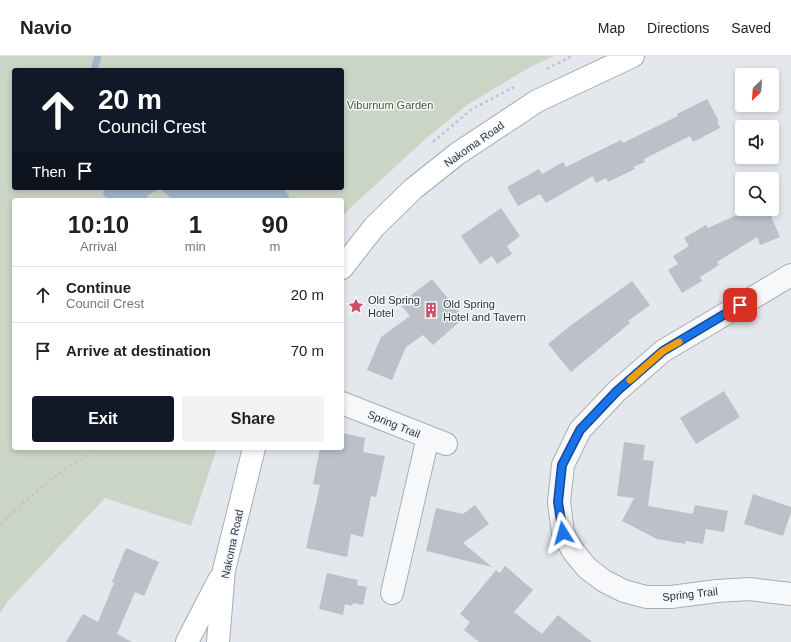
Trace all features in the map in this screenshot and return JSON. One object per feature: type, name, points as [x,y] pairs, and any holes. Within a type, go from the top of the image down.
[{"type":"main road","name":"Nakoma Road","points":[[344,265],[374,227],[413,189],[457,154],[538,101],[633,56]]},
{"type":"main road","name":"Nakoma Road","points":[[218,642],[224,570],[254,450]]},
{"type":"main road","points":[[187,642],[224,570]]},
{"type":"street","name":"Spring Trail","points":[[791,275],[663,351],[617,391],[580,430],[562,465],[558,502],[563,533],[574,552],[587,568],[604,581],[624,591],[646,597],[671,597],[717,591],[749,589],[791,594]]},
{"type":"street","name":"Spring Trail","points":[[344,404],[437,441],[392,593]]},
{"type":"path","points":[[0,524],[32,495],[66,468],[90,454],[93,450]]},
{"type":"green space","name":"Viburnum Garden","points":[[0,56],[554,56],[530,67],[467,105],[422,142],[344,215],[344,198],[12,198],[12,450],[216,450],[191,526],[105,498],[8,601],[0,613]]},
{"type":"water","points":[[104,190],[158,190],[148,195],[147,198],[106,198],[103,194]]},
{"type":"water","points":[[161,190],[285,190],[289,198],[171,198]]},
{"type":"building","points":[[707,99],[719,121],[717,121],[720,128],[693,142],[690,136],[644,159],[645,162],[633,167],[635,169],[608,182],[606,178],[596,183],[593,176],[546,203],[540,194],[518,206],[507,187],[539,169],[542,174],[563,162],[566,167],[621,140],[623,143],[678,116],[677,114]]},
{"type":"building","points":[[501,208],[520,236],[507,246],[512,254],[497,264],[492,256],[480,264],[461,236]]},
{"type":"building","points":[[735,216],[771,216],[780,237],[760,245],[757,237],[717,262],[719,265],[700,277],[702,281],[682,293],[668,270],[678,264],[673,256],[689,246],[684,238],[706,225],[708,228]]},
{"type":"building","name":"Old Spring Hotel and Tavern","points":[[432,279],[464,318],[433,345],[423,335],[406,347],[392,380],[367,370],[381,337],[410,316],[400,304]]},
{"type":"building","points":[[632,281],[650,305],[628,321],[630,323],[571,372],[548,344]]},
{"type":"building","points":[[724,391],[740,417],[696,444],[680,418]]},
{"type":"building","points":[[344,433],[365,438],[363,452],[385,456],[376,497],[371,496],[363,537],[351,534],[347,557],[306,548],[320,485],[313,484],[320,450],[344,450]]},
{"type":"building","points":[[624,442],[645,445],[643,460],[654,461],[648,506],[693,514],[695,505],[728,511],[724,532],[706,529],[703,544],[686,541],[685,544],[657,539],[622,521],[634,498],[617,496]]},
{"type":"building","points":[[753,494],[791,507],[791,512],[783,536],[744,524]]},
{"type":"building","points":[[475,505],[489,524],[463,543],[492,567],[426,551],[436,508],[463,514]]},
{"type":"building","points":[[126,548],[159,562],[144,596],[135,592],[117,634],[132,642],[66,642],[83,614],[98,622]]},
{"type":"building","points":[[505,566],[533,590],[514,612],[542,634],[558,615],[592,642],[479,642],[464,630],[470,622],[460,614],[496,570],[500,573]]},
{"type":"building","points":[[327,573],[358,580],[357,585],[367,587],[363,605],[353,603],[352,606],[345,604],[343,615],[319,609]]},
{"type":"waterway","points":[[95,68],[98,56]]},
{"type":"slow traffic","points":[[630,380],[663,351],[679,342]]},
{"type":"place","name":"Old Spring Hotel","points":[[356,306]]},
{"type":"place","name":"Old Spring Hotel and Tavern","points":[[431,310]]},
{"type":"route","points":[[563,533],[558,502],[562,465],[580,430],[617,391],[663,351],[740,305]]}]
